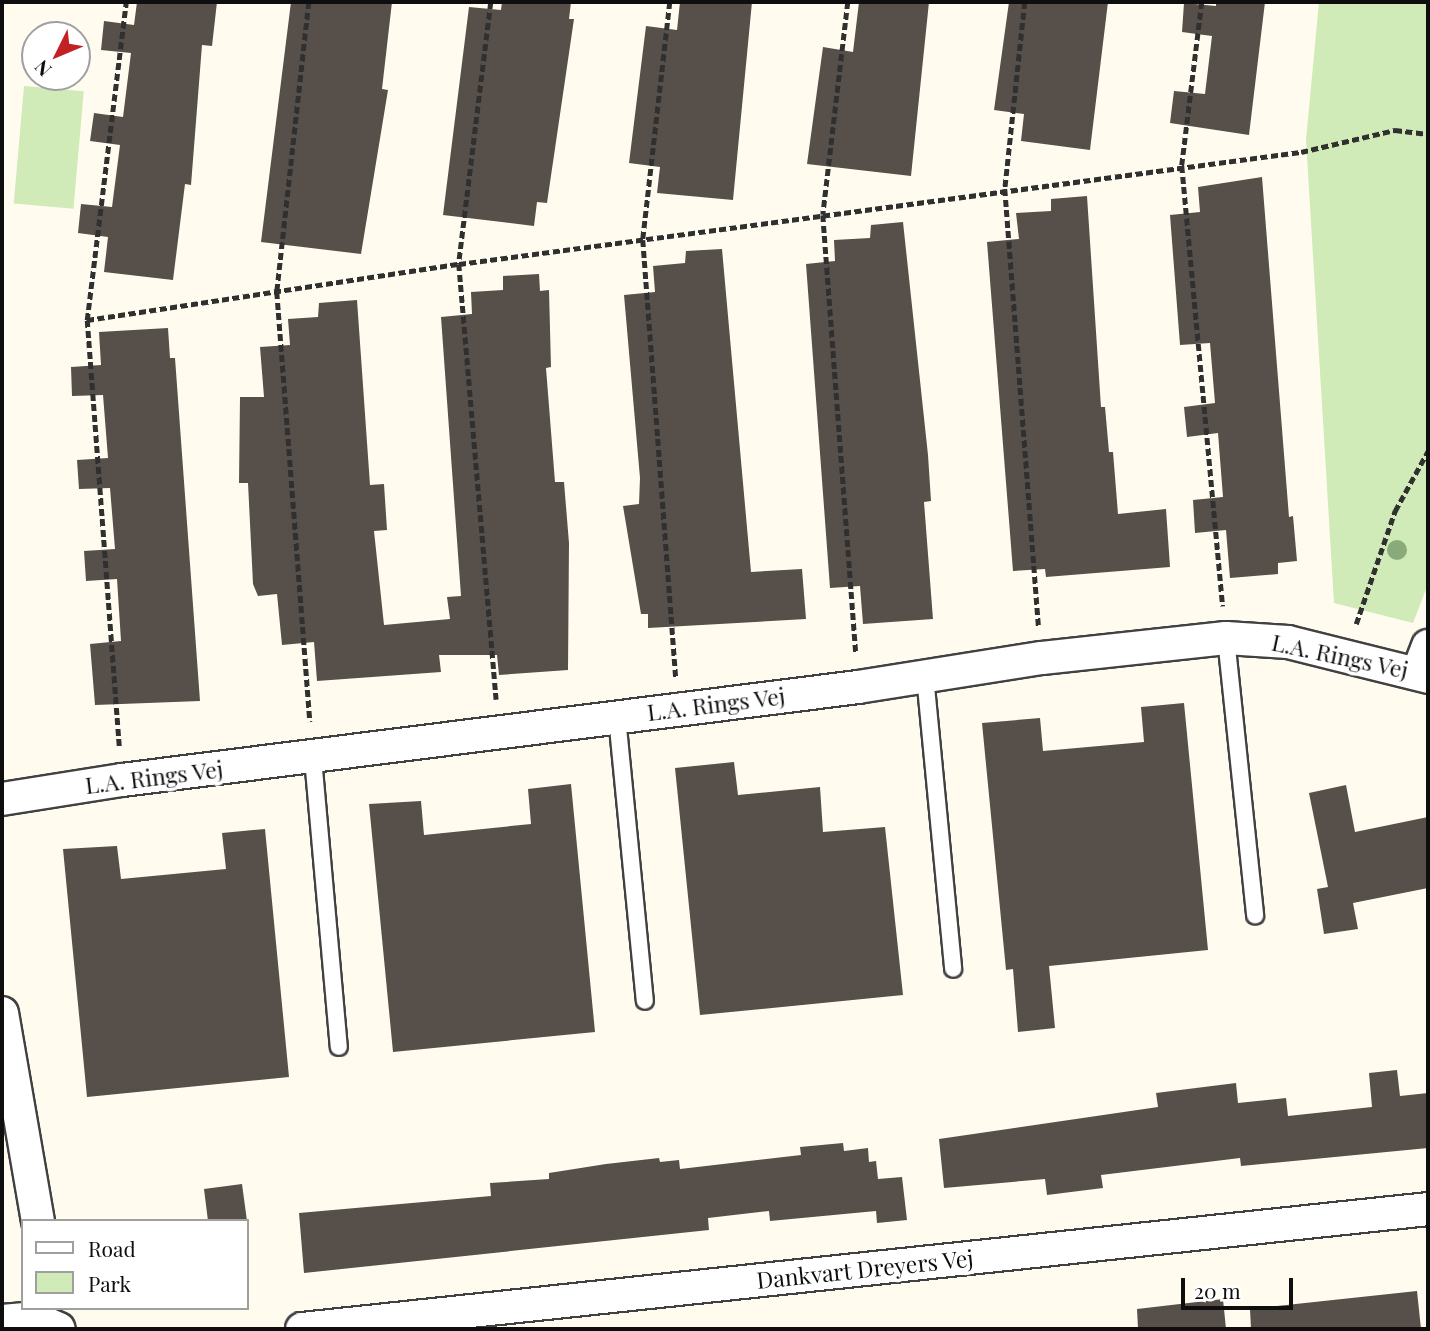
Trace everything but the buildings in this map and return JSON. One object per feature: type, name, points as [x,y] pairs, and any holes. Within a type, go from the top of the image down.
[{"type":"street","name":"L.A. Rings Vej","points":[[2,800],[122,780],[313,758],[858,687],[1042,658],[1226,638],[1288,642],[1425,665]]},
{"type":"street","points":[[2,1013],[38,1219]]},
{"type":"street","name":"Dankvart Dreyers Vej","points":[[302,1329],[1428,1209]]},
{"type":"street","points":[[54,1310],[58,1329]]},
{"type":"street","points":[[2,1321],[34,1318],[58,1329]]},
{"type":"lane","points":[[1226,638],[1255,915]]},
{"type":"lane","points":[[925,676],[953,969]]},
{"type":"lane","points":[[617,717],[645,1001]]},
{"type":"lane","points":[[313,758],[339,1047]]},
{"type":"path","points":[[122,780],[88,320],[126,2]]},
{"type":"path","points":[[309,2],[277,292],[313,758]]},
{"type":"path","points":[[491,2],[459,264],[499,732]]},
{"type":"path","points":[[670,2],[643,240],[678,709]]},
{"type":"path","points":[[848,2],[823,215],[858,687]]},
{"type":"path","points":[[1025,2],[1005,189],[1042,658]]},
{"type":"path","points":[[1202,2],[1182,166],[1226,638]]},
{"type":"path","points":[[88,320],[459,264],[1005,189],[1301,152],[1395,130],[1428,134]]},
{"type":"path","points":[[1347,653],[1378,551],[1428,451]]},
{"type":"green space","points":[[1319,2],[1428,2],[1428,584],[1413,623],[1334,603],[1306,140]]},
{"type":"green space","points":[[24,91],[84,91],[73,209],[14,204]]}]
